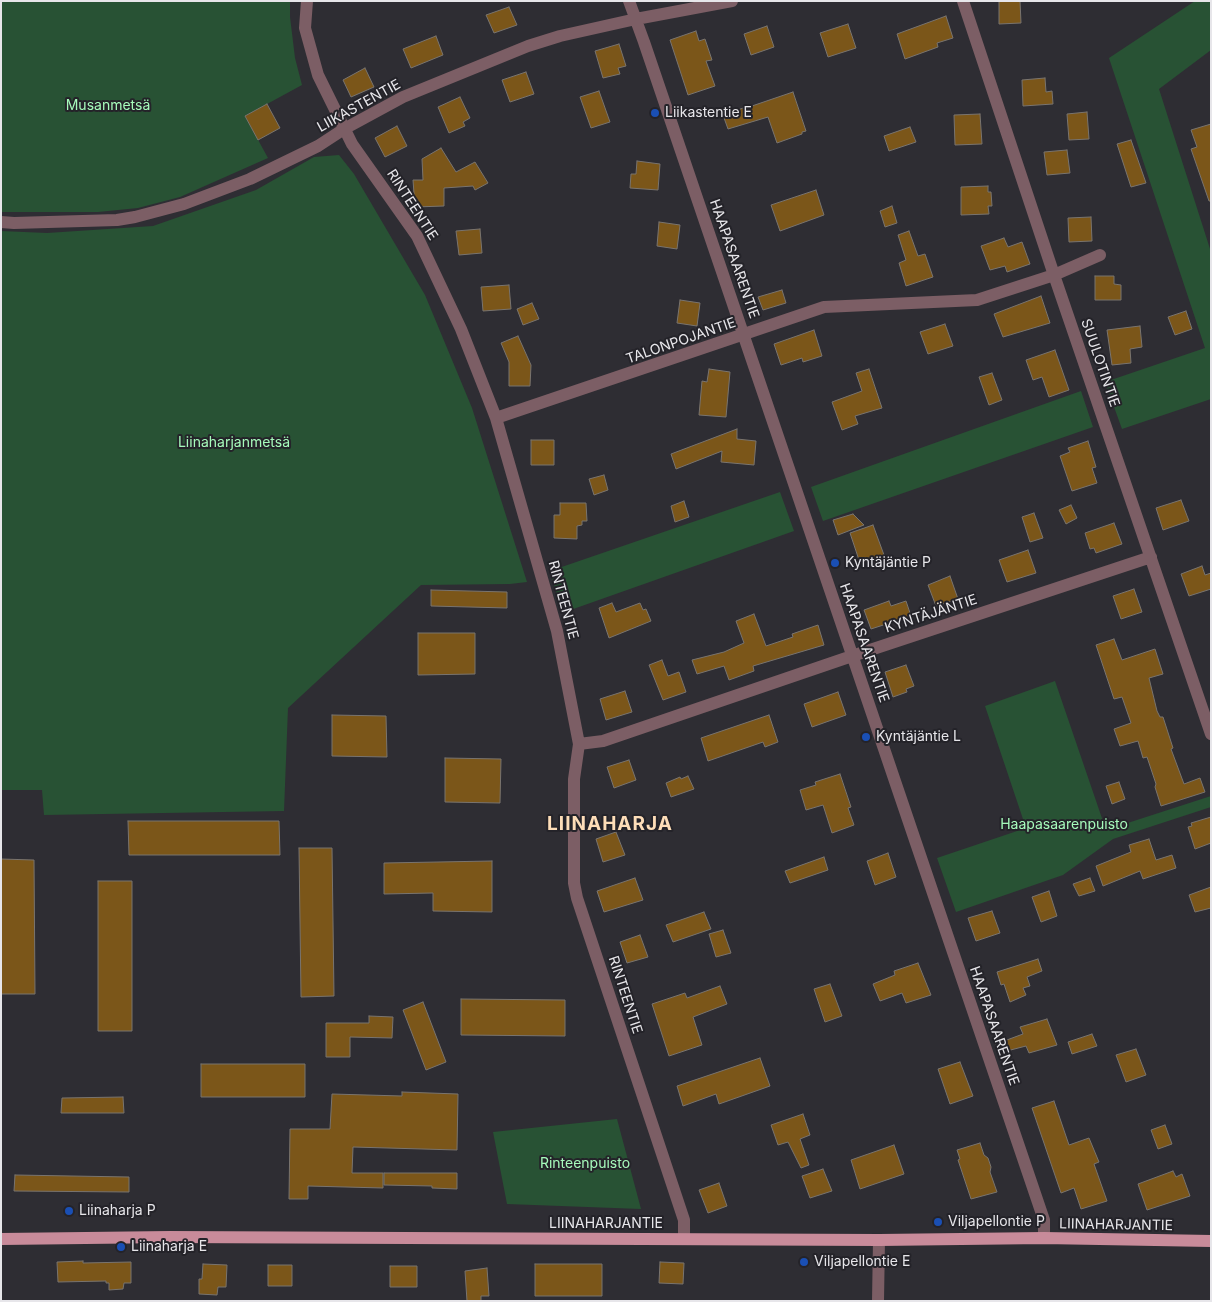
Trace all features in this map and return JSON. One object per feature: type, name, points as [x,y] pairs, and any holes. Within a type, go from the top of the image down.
[{"type":"main road","name":"LIINAHARJANTIE","points":[[1,1239],[170,1237],[879,1240],[1044,1238],[1211,1241]]},
{"type":"street","name":"RINTEENTIE","points":[[307,1],[305,28],[318,75],[352,144],[417,236],[461,329],[496,418],[557,632],[579,744],[574,779],[574,882],[577,898],[684,1220],[684,1239]]},
{"type":"street","name":"HAAPASAARENTIE","points":[[628,1],[636,19],[744,335],[1044,1220],[1044,1238]]},
{"type":"street","name":"LIIKASTENTIE","points":[[1,222],[117,220],[156,212],[210,195],[250,179],[318,146],[344,129],[403,97],[528,46],[560,36],[636,19],[732,1]]},
{"type":"street","name":"SUULOTINTIE","points":[[963,1],[1054,275],[1211,734]]},
{"type":"street","name":"TALONPOJANTIE","points":[[496,418],[824,307],[977,300],[1054,275],[1100,255]]},
{"type":"street","name":"KYNTÄJÄNTIE","points":[[579,744],[603,741],[1151,557]]},
{"type":"street","points":[[878,1301],[879,1240]]},
{"type":"green space","name":"Musanmetsä","points":[[1,1],[290,1],[295,58],[302,85],[245,116],[268,158],[180,197],[138,208],[98,212],[1,212]]},
{"type":"green space","points":[[1195,1],[1211,1],[1211,50],[1159,89],[1211,252],[1211,399],[1122,429],[1105,382],[1205,348],[1109,58]]},
{"type":"green space","name":"Liinaharjanmetsä","points":[[339,155],[354,174],[425,295],[472,408],[527,582],[510,584],[421,585],[288,708],[284,811],[44,815],[42,790],[1,790],[1,231],[47,233],[153,226],[256,190],[314,157]]},
{"type":"green space","points":[[1081,391],[1093,427],[823,521],[811,487]]},
{"type":"green space","points":[[780,492],[794,531],[562,613],[550,571]]},
{"type":"green space","name":"Haapasaarenpuisto","points":[[1055,681],[1106,830],[1211,796],[1211,807],[1113,839],[1063,875],[956,912],[937,858],[1026,828],[985,706]]},
{"type":"green space","name":"Rinteenpuisto","points":[[617,1119],[641,1209],[507,1204],[493,1132]]},
{"type":"building","points":[[999,1],[1020,1],[1021,23],[999,24]]},
{"type":"building","points":[[509,7],[517,25],[494,33],[486,15]]},
{"type":"building","points":[[946,16],[953,38],[937,43],[938,47],[905,59],[897,34]]},
{"type":"building","points":[[848,24],[856,48],[828,57],[820,33]]},
{"type":"building","points":[[767,26],[774,47],[751,55],[744,34]]},
{"type":"building","points":[[696,31],[699,41],[705,39],[712,60],[706,61],[715,86],[688,95],[670,40]]},
{"type":"building","points":[[436,36],[443,55],[411,68],[403,49]]},
{"type":"building","points":[[619,44],[626,66],[618,68],[620,74],[603,78],[595,51]]},
{"type":"building","points":[[365,68],[374,87],[351,97],[343,80]]},
{"type":"building","points":[[526,72],[534,94],[510,102],[502,80]]},
{"type":"building","points":[[1045,78],[1046,92],[1052,91],[1053,104],[1023,106],[1022,80]]},
{"type":"building","points":[[599,91],[610,122],[591,128],[580,97]]},
{"type":"building","points":[[793,92],[806,131],[802,132],[802,134],[777,143],[768,117],[728,129],[723,115]]},
{"type":"building","points":[[460,97],[470,118],[463,122],[465,126],[449,133],[438,107]]},
{"type":"building","points":[[267,104],[280,128],[258,140],[245,116]]},
{"type":"building","points":[[1087,112],[1089,139],[1069,140],[1067,114]]},
{"type":"building","points":[[980,114],[982,144],[955,145],[954,115]]},
{"type":"building","points":[[1211,124],[1211,201],[1209,201],[1191,149],[1197,147],[1191,130]]},
{"type":"building","points":[[397,126],[407,146],[385,157],[375,138]]},
{"type":"building","points":[[910,127],[916,142],[889,151],[884,136]]},
{"type":"building","points":[[1131,140],[1146,183],[1131,187],[1117,144]]},
{"type":"building","points":[[441,148],[456,172],[475,162],[488,183],[475,190],[473,186],[444,188],[444,206],[415,207],[413,180],[423,180],[422,159]]},
{"type":"building","points":[[1067,150],[1070,173],[1047,175],[1044,152]]},
{"type":"building","points":[[637,161],[660,164],[658,190],[630,188],[631,174],[636,174]]},
{"type":"building","points":[[988,186],[988,192],[991,192],[992,206],[988,206],[989,214],[961,215],[961,187]]},
{"type":"building","points":[[816,190],[824,215],[780,231],[771,205]]},
{"type":"building","points":[[892,206],[897,223],[885,227],[880,211]]},
{"type":"building","points":[[1091,217],[1092,241],[1069,242],[1068,218]]},
{"type":"building","points":[[659,222],[680,225],[677,249],[657,246]]},
{"type":"building","points":[[480,229],[482,253],[459,255],[456,231]]},
{"type":"building","points":[[909,231],[918,256],[925,254],[933,277],[906,286],[899,263],[906,260],[898,235]]},
{"type":"building","points":[[1004,238],[1008,247],[1022,242],[1030,264],[1007,272],[1005,266],[990,270],[981,246]]},
{"type":"building","points":[[1095,276],[1114,276],[1114,284],[1121,285],[1121,300],[1095,300]]},
{"type":"building","points":[[509,285],[511,309],[483,311],[481,287]]},
{"type":"building","points":[[782,290],[786,303],[763,310],[758,297]]},
{"type":"building","points":[[1041,296],[1050,323],[1003,337],[994,314]]},
{"type":"building","points":[[680,300],[700,303],[697,326],[677,323]]},
{"type":"building","points":[[532,303],[539,319],[523,325],[517,309]]},
{"type":"building","points":[[1186,311],[1192,329],[1175,335],[1168,317]]},
{"type":"building","points":[[945,324],[953,346],[928,354],[920,332]]},
{"type":"building","points":[[1140,326],[1142,347],[1130,349],[1131,363],[1112,365],[1107,330]]},
{"type":"building","points":[[814,330],[822,356],[803,362],[802,358],[781,365],[774,344]]},
{"type":"building","points":[[518,336],[531,365],[530,386],[509,386],[509,362],[501,343]]},
{"type":"building","points":[[1055,350],[1069,390],[1049,397],[1042,377],[1033,380],[1026,360]]},
{"type":"building","points":[[709,369],[730,372],[726,417],[699,415],[702,381],[707,382]]},
{"type":"building","points":[[869,369],[882,408],[855,416],[858,424],[842,430],[832,402],[862,391],[856,373]]},
{"type":"building","points":[[992,373],[1002,400],[989,405],[979,377]]},
{"type":"building","points":[[737,429],[737,439],[756,441],[754,465],[721,462],[722,451],[676,469],[671,454]]},
{"type":"building","points":[[531,440],[554,440],[554,465],[531,465]]},
{"type":"building","points":[[1088,441],[1096,467],[1092,468],[1097,483],[1072,491],[1060,456],[1070,452],[1068,448]]},
{"type":"building","points":[[604,475],[608,490],[594,495],[589,479]]},
{"type":"building","points":[[1181,500],[1189,521],[1163,530],[1156,508]]},
{"type":"building","points":[[684,501],[689,517],[675,522],[671,506]]},
{"type":"building","points":[[560,503],[586,503],[587,521],[582,521],[582,525],[577,526],[577,539],[554,538],[554,515],[560,515]]},
{"type":"building","points":[[1071,505],[1077,518],[1066,524],[1059,510]]},
{"type":"building","points":[[1034,513],[1043,538],[1030,542],[1022,517]]},
{"type":"building","points":[[853,514],[864,525],[838,535],[833,520]]},
{"type":"building","points":[[1114,523],[1122,544],[1096,553],[1094,548],[1090,549],[1085,533]]},
{"type":"building","points":[[873,525],[884,555],[877,557],[874,565],[868,560],[860,563],[850,533]]},
{"type":"building","points":[[1028,550],[1036,573],[1007,582],[999,560]]},
{"type":"building","points":[[1202,566],[1205,575],[1211,573],[1211,589],[1189,596],[1181,574]]},
{"type":"building","points":[[950,576],[958,599],[936,606],[928,585]]},
{"type":"building","points":[[1134,589],[1142,612],[1121,619],[1113,596]]},
{"type":"building","points":[[431,590],[507,592],[507,608],[431,606]]},
{"type":"building","points":[[889,601],[891,606],[906,601],[911,616],[871,629],[864,610]]},
{"type":"building","points":[[612,603],[616,612],[640,603],[643,610],[646,609],[651,621],[609,638],[599,608]]},
{"type":"building","points":[[754,614],[766,646],[793,637],[792,634],[818,625],[824,645],[753,666],[754,671],[729,680],[724,666],[697,674],[692,660],[724,652],[744,643],[736,621]]},
{"type":"building","points":[[418,633],[475,633],[475,674],[418,675]]},
{"type":"building","points":[[1114,639],[1122,660],[1155,649],[1163,674],[1149,678],[1157,711],[1160,717],[1163,717],[1173,748],[1171,749],[1184,784],[1200,778],[1205,792],[1161,806],[1147,757],[1143,758],[1138,741],[1120,746],[1114,729],[1131,723],[1122,697],[1114,699],[1096,645]]},
{"type":"building","points":[[662,660],[668,676],[679,672],[686,692],[663,700],[649,665]]},
{"type":"building","points":[[906,665],[914,686],[906,689],[907,692],[893,697],[885,672]]},
{"type":"building","points":[[625,691],[632,712],[606,720],[600,699]]},
{"type":"building","points":[[838,692],[846,715],[812,727],[804,704]]},
{"type":"building","points":[[332,715],[386,716],[387,757],[332,756]]},
{"type":"building","points":[[769,715],[778,742],[765,747],[763,742],[708,761],[701,738]]},
{"type":"building","points":[[445,758],[501,759],[500,803],[445,802]]},
{"type":"building","points":[[629,760],[636,780],[614,788],[607,767]]},
{"type":"building","points":[[840,774],[851,807],[848,808],[854,825],[832,833],[823,805],[806,810],[800,790],[816,785],[815,782]]},
{"type":"building","points":[[688,776],[694,789],[671,797],[666,783]]},
{"type":"building","points":[[1119,782],[1125,799],[1112,804],[1106,786]]},
{"type":"building","points":[[1211,817],[1211,843],[1195,849],[1188,827],[1192,826],[1191,823]]},
{"type":"building","points":[[128,821],[279,821],[280,855],[129,855]]},
{"type":"building","points":[[616,832],[625,855],[603,862],[596,839]]},
{"type":"building","points":[[1149,839],[1156,860],[1172,855],[1176,868],[1143,879],[1140,871],[1103,886],[1096,866],[1131,852],[1129,845]]},
{"type":"building","points":[[299,848],[332,848],[334,996],[301,997]]},
{"type":"building","points":[[888,853],[896,877],[875,885],[867,861]]},
{"type":"building","points":[[824,857],[828,870],[790,883],[785,871]]},
{"type":"building","points":[[1,859],[34,860],[35,994],[1,994]]},
{"type":"building","points":[[492,861],[492,912],[433,911],[433,893],[384,894],[384,863]]},
{"type":"building","points":[[635,878],[643,900],[604,912],[597,891]]},
{"type":"building","points":[[1090,878],[1095,891],[1079,896],[1073,884]]},
{"type":"building","points":[[98,881],[132,881],[132,1031],[98,1031]]},
{"type":"building","points":[[1211,887],[1211,908],[1195,912],[1189,895]]},
{"type":"building","points":[[1049,891],[1057,916],[1041,922],[1032,897]]},
{"type":"building","points":[[992,911],[1000,933],[976,941],[968,918]]},
{"type":"building","points":[[704,912],[711,929],[673,942],[666,925]]},
{"type":"building","points":[[723,930],[731,953],[716,957],[709,934]]},
{"type":"building","points":[[640,935],[648,957],[627,963],[620,942]]},
{"type":"building","points":[[1038,959],[1042,971],[1027,977],[1030,986],[1023,988],[1026,995],[1010,1002],[1004,984],[1001,985],[997,972]]},
{"type":"building","points":[[918,963],[931,995],[906,1003],[902,993],[880,1001],[873,984],[895,975],[894,971]]},
{"type":"building","points":[[830,984],[842,1016],[825,1022],[814,989]]},
{"type":"building","points":[[720,986],[727,1004],[693,1017],[702,1045],[669,1056],[652,1004],[685,993],[687,998]]},
{"type":"building","points":[[461,999],[565,1000],[565,1036],[461,1035]]},
{"type":"building","points":[[423,1002],[446,1062],[426,1070],[403,1010]]},
{"type":"building","points":[[369,1016],[393,1017],[392,1038],[350,1037],[350,1057],[326,1057],[326,1023],[369,1023]]},
{"type":"building","points":[[1047,1019],[1057,1045],[1029,1053],[1026,1046],[999,1053],[996,1044],[1023,1034],[1020,1027]]},
{"type":"building","points":[[1092,1034],[1097,1046],[1072,1054],[1068,1042]]},
{"type":"building","points":[[1136,1049],[1146,1075],[1126,1082],[1116,1055]]},
{"type":"building","points":[[760,1058],[770,1086],[719,1104],[716,1094],[683,1106],[677,1086]]},
{"type":"building","points":[[960,1062],[973,1096],[950,1104],[938,1069]]},
{"type":"building","points":[[201,1064],[305,1064],[305,1097],[201,1097]]},
{"type":"building","points":[[402,1092],[458,1094],[457,1150],[353,1147],[352,1173],[383,1173],[383,1188],[308,1186],[308,1199],[289,1199],[290,1129],[330,1129],[332,1094],[402,1096]]},
{"type":"building","points":[[123,1097],[124,1113],[61,1113],[62,1098]]},
{"type":"building","points":[[1054,1101],[1069,1145],[1089,1138],[1099,1162],[1094,1164],[1107,1201],[1081,1209],[1074,1188],[1061,1193],[1032,1108]]},
{"type":"building","points":[[803,1114],[810,1135],[800,1139],[809,1165],[801,1168],[788,1142],[778,1145],[771,1125]]},
{"type":"building","points":[[1165,1125],[1172,1144],[1158,1149],[1151,1130]]},
{"type":"building","points":[[980,1143],[984,1155],[988,1158],[991,1167],[990,1172],[997,1192],[971,1199],[958,1160],[960,1159],[957,1150]]},
{"type":"building","points":[[894,1145],[904,1174],[860,1189],[851,1160]]},
{"type":"building","points":[[823,1169],[832,1191],[810,1198],[802,1176]]},
{"type":"building","points":[[1173,1171],[1176,1177],[1182,1174],[1190,1196],[1147,1210],[1138,1184]]},
{"type":"building","points":[[384,1173],[457,1173],[457,1189],[432,1188],[432,1186],[384,1185]]},
{"type":"building","points":[[15,1175],[129,1177],[129,1192],[14,1191]]},
{"type":"building","points":[[719,1183],[727,1206],[708,1213],[699,1190]]},
{"type":"building","points":[[83,1261],[83,1263],[131,1262],[131,1283],[124,1283],[123,1289],[109,1290],[109,1283],[106,1283],[106,1281],[58,1282],[57,1262]]},
{"type":"building","points":[[660,1262],[684,1263],[683,1284],[659,1283]]},
{"type":"building","points":[[203,1264],[227,1265],[226,1287],[218,1287],[217,1295],[199,1294],[199,1279],[202,1279]]},
{"type":"building","points":[[535,1264],[602,1264],[602,1296],[535,1296]]},
{"type":"building","points":[[268,1265],[292,1265],[292,1286],[268,1286]]},
{"type":"building","points":[[390,1266],[417,1266],[417,1287],[390,1287]]},
{"type":"building","points":[[487,1268],[489,1296],[481,1296],[481,1301],[467,1301],[465,1271]]},
{"type":"place","name":"Liikastentie E","points":[[655,113]]},
{"type":"place","name":"Kyntäjäntie P","points":[[835,563]]},
{"type":"place","name":"Kyntäjäntie L","points":[[866,737]]},
{"type":"place","name":"Liinaharja P","points":[[69,1211]]},
{"type":"place","name":"Viljapellontie P","points":[[938,1222]]},
{"type":"place","name":"Liinaharja E","points":[[121,1247]]},
{"type":"place","name":"Viljapellontie E","points":[[804,1262]]},
{"type":"district","name":"LIINAHARJA","points":[[610,824]]}]
